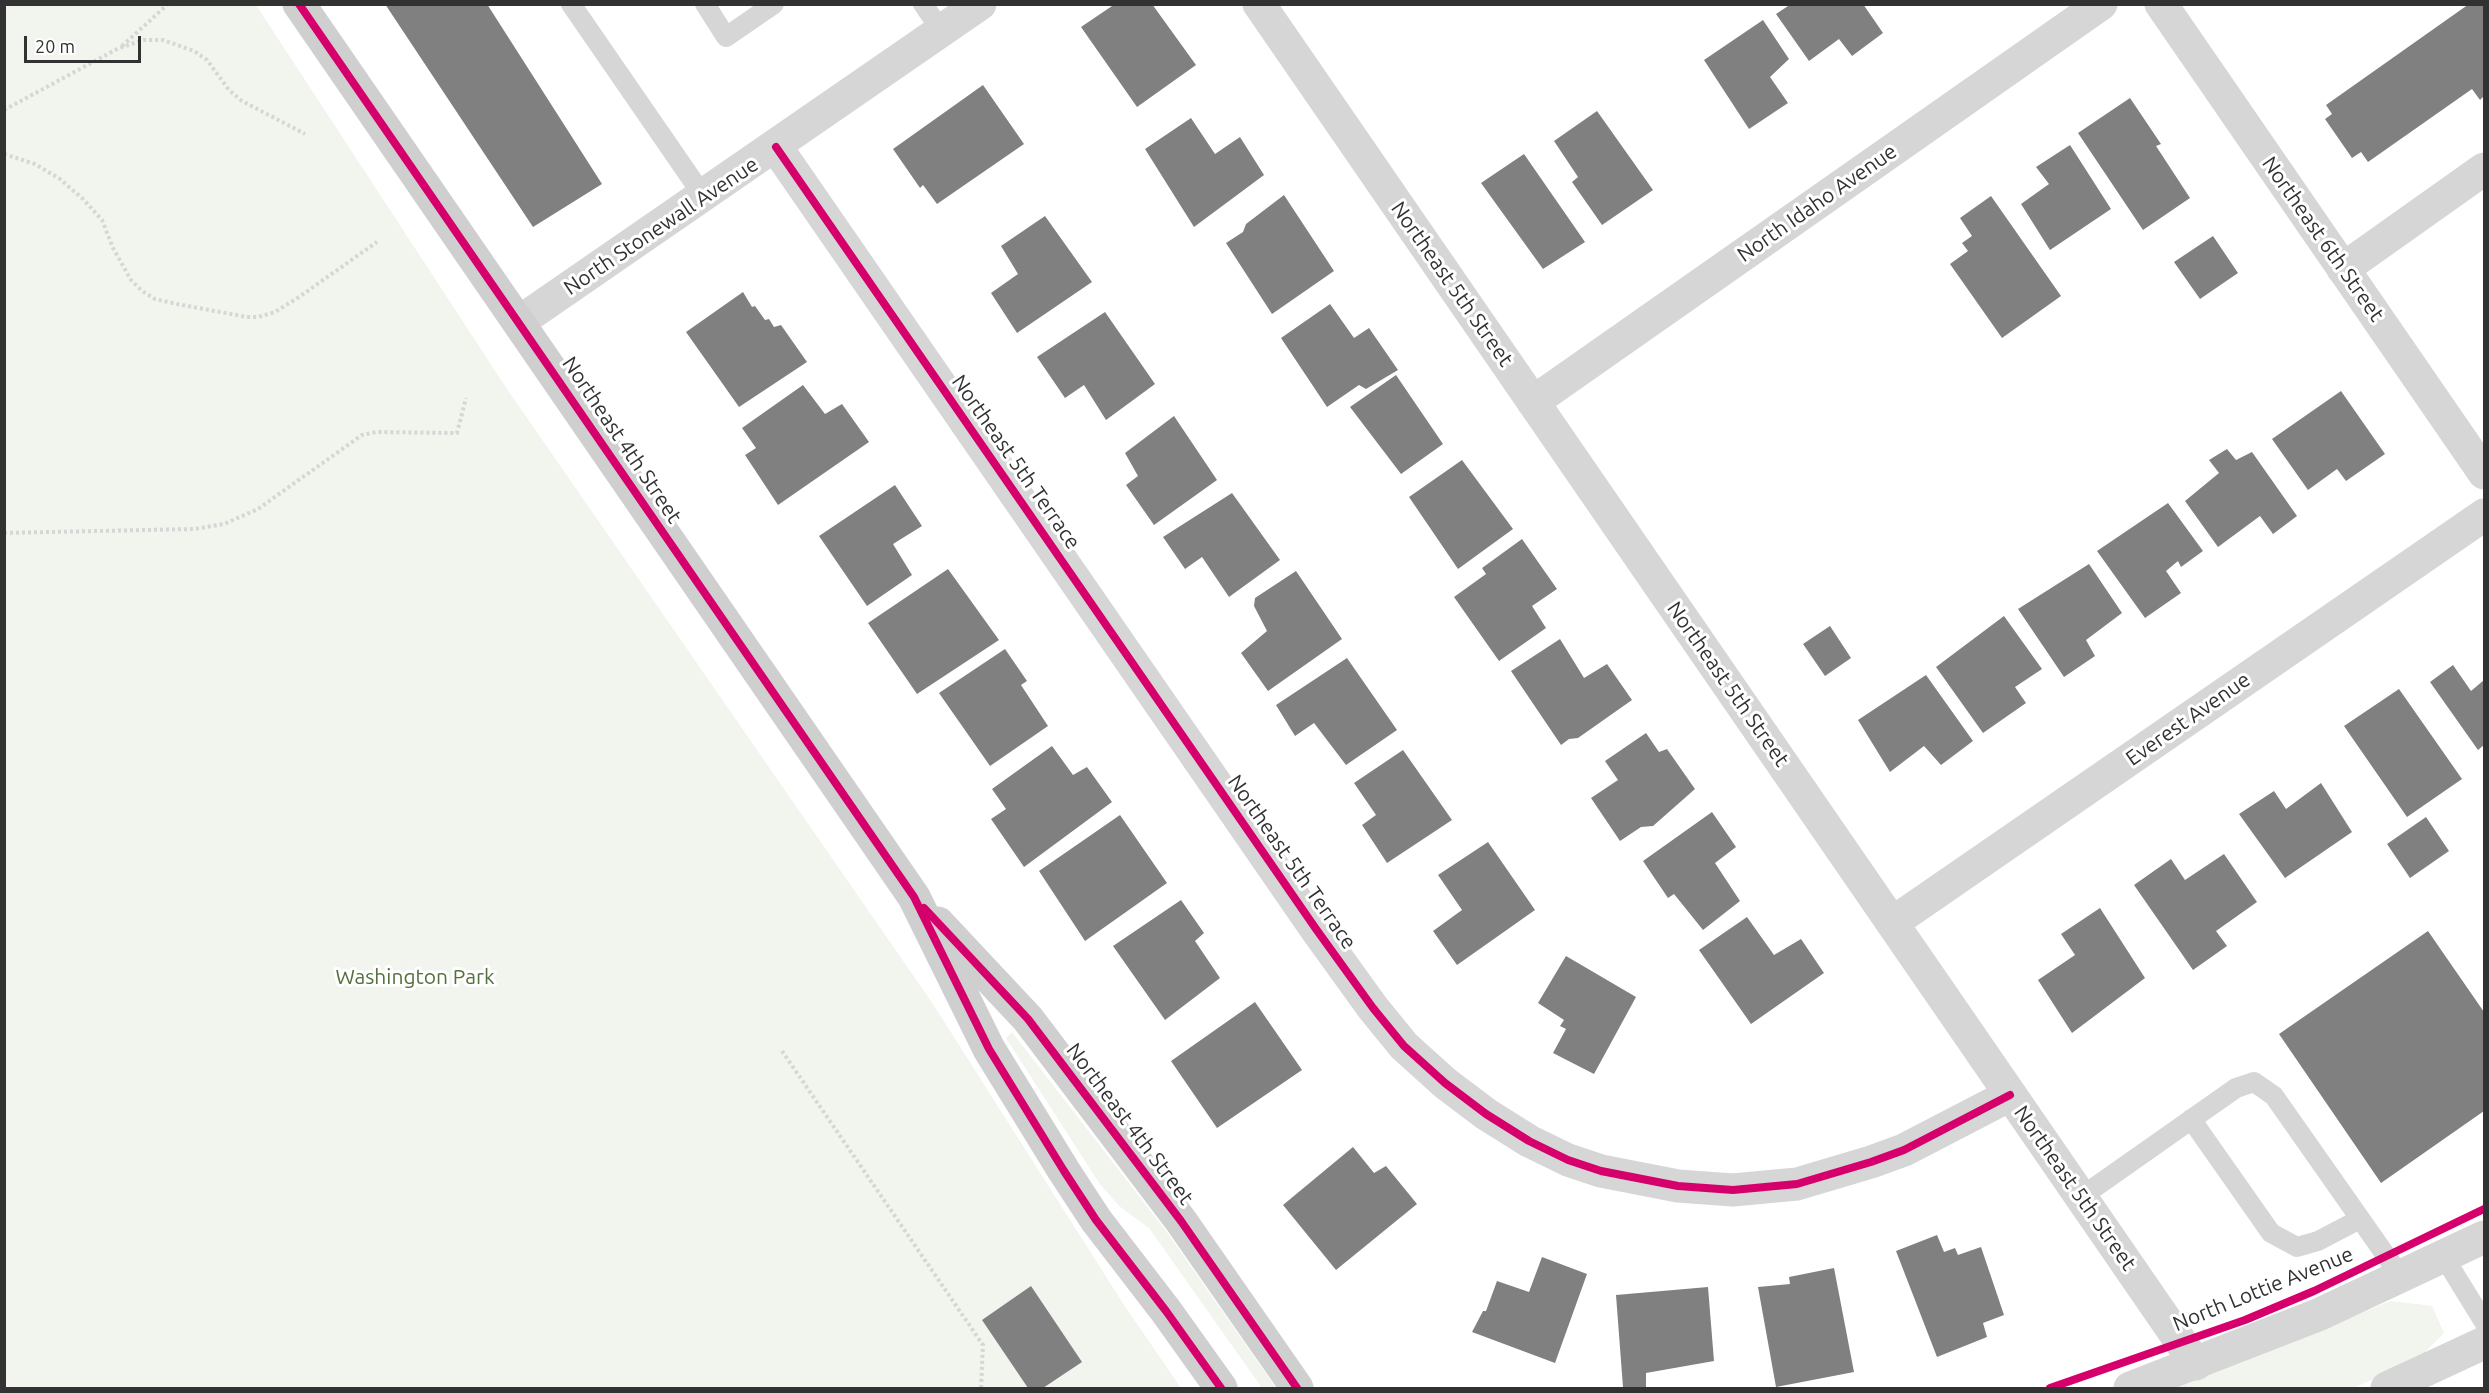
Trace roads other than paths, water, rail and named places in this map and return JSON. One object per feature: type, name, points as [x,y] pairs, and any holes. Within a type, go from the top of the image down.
[{"type":"main road","name":"Northeast 4th Street","points":[[299,4],[914,897],[989,1049],[1064,1172],[1096,1220],[1166,1311],[1221,1389]]},
{"type":"main road","name":"Northeast 4th Street","points":[[914,897],[1028,1019],[1181,1221],[1297,1389]]},
{"type":"street","name":"North Stonewall Avenue","points":[[519,322],[704,197],[980,4]]},
{"type":"street","name":"Northeast 5th Street","points":[[1259,4],[2196,1365]]},
{"type":"street","name":"North Idaho Avenue","points":[[1533,402],[2101,4]]},
{"type":"street","name":"Northeast 6th Street","points":[[2161,4],[2484,473]]},
{"type":"street","name":"Northeast 5th Terrace","points":[[776,147],[1316,929],[1373,1008],[1404,1046],[1445,1083],[1520,1136],[1568,1160],[1601,1172],[1678,1186],[1733,1190],[1797,1184],[1870,1162],[1904,1150],[2010,1095]]},
{"type":"street","points":[[2343,269],[2484,169]]},
{"type":"street","name":"Everest Avenue","points":[[1892,923],[2484,515]]},
{"type":"street","name":"North Lottie Avenue","points":[[2130,1389],[2196,1365],[2320,1314],[2484,1237]]},
{"type":"street","points":[[2387,1389],[2484,1343]]},
{"type":"lane","points":[[572,4],[704,197]]},
{"type":"lane","points":[[705,4],[726,37],[774,4]]},
{"type":"lane","points":[[923,4],[942,32]]},
{"type":"lane","points":[[2081,1197],[2236,1088],[2254,1082],[2274,1096],[2401,1277]]},
{"type":"lane","points":[[2191,1119],[2271,1233],[2297,1247],[2318,1241],[2361,1219]]},
{"type":"lane","points":[[2444,1257],[2484,1322]]},
{"type":"park label","name":"Washington Park","points":[[415,977]]}]
